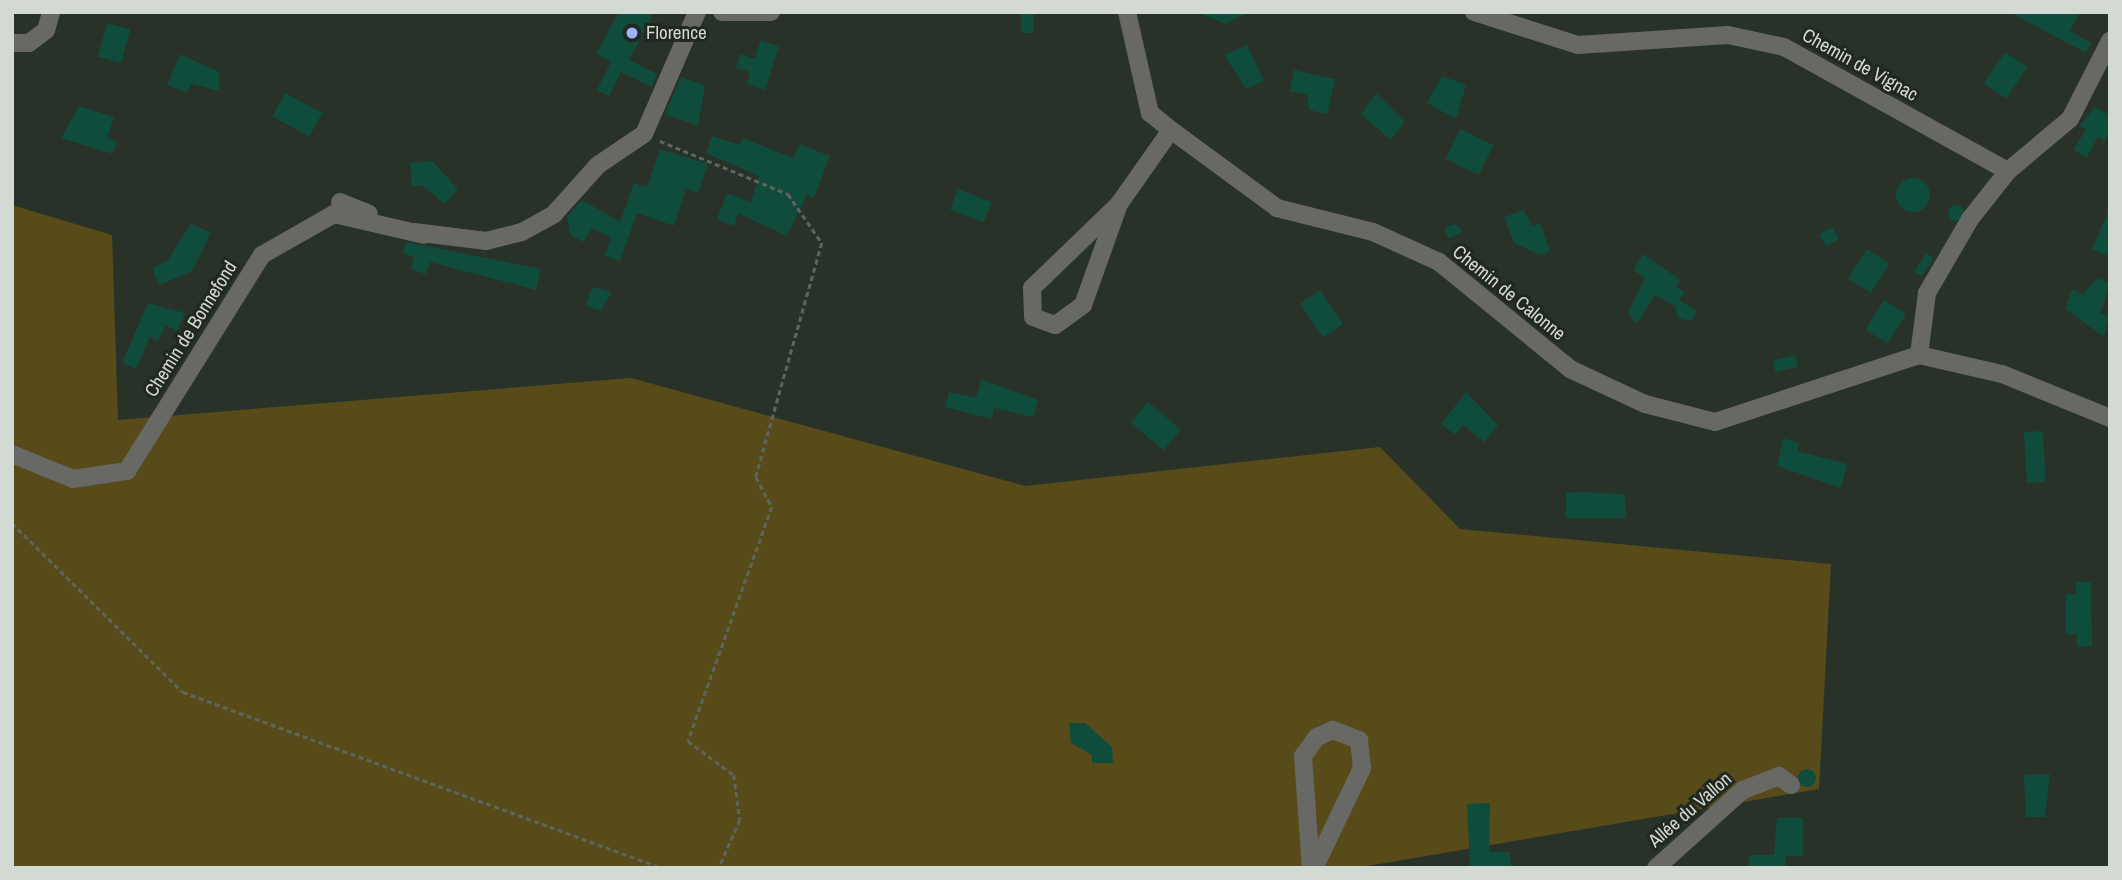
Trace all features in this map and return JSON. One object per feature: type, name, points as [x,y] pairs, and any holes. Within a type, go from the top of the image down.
[{"type":"street","points":[[12,43],[29,43],[46,30],[51,12]]},
{"type":"street","points":[[340,202],[424,236],[486,241],[522,232],[554,214],[598,165],[644,134],[697,12]]},
{"type":"street","points":[[722,12],[771,12]]},
{"type":"street","name":"Chemin de Calonne","points":[[1127,12],[1150,113],[1171,130],[1277,208],[1373,232],[1438,261],[1570,369],[1646,404],[1715,422],[1919,355]]},
{"type":"street","name":"Chemin de Vignac","points":[[1474,12],[1578,45],[1728,35],[1784,47],[2008,171]]},
{"type":"street","points":[[2110,41],[2070,119],[2008,171],[1970,219],[1927,293],[1919,355],[2002,374],[2110,418]]},
{"type":"street","points":[[1119,204],[1083,305],[1055,325],[1033,317],[1032,288],[1119,204],[1171,130]]},
{"type":"street","name":"Chemin de Bonnefond","points":[[12,454],[73,479],[127,471],[262,255],[334,214],[424,236]]},
{"type":"street","points":[[1333,730],[1359,740],[1362,768],[1312,868],[1303,757],[1317,737],[1333,730]]},
{"type":"street","name":"Allée du Vallon","points":[[1656,868],[1743,790],[1779,776],[1791,785]]},
{"type":"path","points":[[644,134],[788,194],[821,243],[756,477],[772,507],[688,741],[734,775],[740,820],[724,862],[719,868]]},
{"type":"path","points":[[12,523],[183,692],[662,868]]},
{"type":"shaded area","points":[[12,205],[112,235],[118,420],[631,378],[1025,486],[1380,447],[1460,529],[1831,564],[1819,789],[1356,868],[12,868]]},
{"type":"building","points":[[619,12],[654,12],[629,60],[657,74],[652,87],[621,72],[609,96],[597,90],[611,62],[596,54]]},
{"type":"building","points":[[1021,12],[1034,12],[1034,33],[1021,33]]},
{"type":"building","points":[[1196,12],[1249,12],[1226,24]]},
{"type":"building","points":[[2009,12],[2080,12],[2070,31],[2091,43],[2086,53]]},
{"type":"building","points":[[107,23],[130,29],[121,63],[98,57]]},
{"type":"building","points":[[760,41],[779,46],[765,90],[747,84],[750,72],[736,68],[740,54],[755,59]]},
{"type":"building","points":[[1247,45],[1264,81],[1246,89],[1224,55]]},
{"type":"building","points":[[2005,52],[2027,67],[2006,99],[1984,84]]},
{"type":"building","points":[[180,54],[219,72],[219,91],[191,84],[187,93],[167,85]]},
{"type":"building","points":[[1294,70],[1335,79],[1327,114],[1309,110],[1307,95],[1290,91]]},
{"type":"building","points":[[1442,76],[1466,85],[1456,119],[1427,103]]},
{"type":"building","points":[[681,77],[705,85],[698,126],[665,114]]},
{"type":"building","points":[[285,93],[322,113],[309,137],[272,117]]},
{"type":"building","points":[[1376,93],[1405,122],[1391,140],[1361,114]]},
{"type":"building","points":[[79,106],[114,117],[107,138],[117,142],[113,154],[61,138]]},
{"type":"building","points":[[2095,107],[2110,115],[2110,132],[2104,141],[2098,137],[2087,157],[2073,150],[2086,130],[2079,126]]},
{"type":"building","points":[[1460,129],[1493,145],[1479,175],[1446,159]]},
{"type":"building","points":[[712,136],[740,145],[742,138],[794,158],[799,144],[830,156],[814,198],[807,195],[787,236],[738,213],[734,226],[717,219],[727,193],[751,202],[759,176],[706,153]]},
{"type":"building","points":[[660,149],[708,164],[698,193],[686,189],[674,226],[637,213],[620,261],[605,256],[611,238],[592,228],[583,242],[570,234],[567,216],[582,200],[620,222],[634,183],[647,187]]},
{"type":"building","points":[[432,161],[458,189],[445,204],[421,185],[412,186],[410,163]]},
{"type":"building","points":[[1913,178],[1925,183],[1930,195],[1925,207],[1913,212],[1901,207],[1896,195],[1901,183]]},
{"type":"building","points":[[958,189],[992,202],[984,222],[950,210]]},
{"type":"building","points":[[1956,205],[1964,213],[1956,221],[1948,213]]},
{"type":"building","points":[[2110,207],[2110,257],[2092,249]]},
{"type":"building","points":[[1524,210],[1532,226],[1540,223],[1550,251],[1540,255],[1514,243],[1504,217]]},
{"type":"building","points":[[191,224],[210,232],[204,248],[191,272],[159,285],[152,268],[167,261]]},
{"type":"building","points":[[1455,224],[1463,231],[1449,239],[1444,228]]},
{"type":"building","points":[[1832,227],[1839,239],[1826,247],[1819,234]]},
{"type":"building","points":[[406,242],[541,269],[536,290],[430,262],[426,274],[411,270],[414,257],[403,254]]},
{"type":"building","points":[[1867,249],[1890,264],[1871,293],[1848,278]]},
{"type":"building","points":[[1926,253],[1934,258],[1922,276],[1914,272]]},
{"type":"building","points":[[1643,254],[1680,280],[1676,286],[1685,292],[1679,300],[1697,311],[1691,321],[1678,318],[1675,306],[1655,295],[1637,324],[1628,313],[1645,278],[1633,270]]},
{"type":"building","points":[[2098,278],[2110,283],[2100,313],[2110,318],[2103,336],[2065,309],[2072,289],[2083,294]]},
{"type":"building","points":[[592,287],[612,292],[601,311],[586,306]]},
{"type":"building","points":[[1320,290],[1343,324],[1323,337],[1300,303]]},
{"type":"building","points":[[1884,300],[1906,314],[1888,343],[1865,330]]},
{"type":"building","points":[[148,303],[185,313],[177,332],[166,325],[158,341],[150,337],[136,369],[122,363]]},
{"type":"building","points":[[1795,355],[1798,367],[1776,372],[1773,361]]},
{"type":"building","points":[[981,379],[1038,400],[1033,417],[994,408],[992,419],[945,407],[949,392],[976,398]]},
{"type":"building","points":[[1466,392],[1498,425],[1484,442],[1463,425],[1456,435],[1441,424]]},
{"type":"building","points":[[1148,402],[1181,430],[1164,450],[1131,423]]},
{"type":"building","points":[[2043,431],[2046,482],[2027,483],[2024,432]]},
{"type":"building","points":[[1783,438],[1800,443],[1797,451],[1847,464],[1841,488],[1777,466]]},
{"type":"building","points":[[1566,493],[1625,494],[1626,518],[1566,518]]},
{"type":"building","points":[[2076,582],[2091,582],[2092,646],[2077,647],[2077,634],[2066,634],[2066,594],[2076,594]]},
{"type":"building","points":[[1069,723],[1085,723],[1112,747],[1113,763],[1092,763],[1092,755],[1071,743]]},
{"type":"building","points":[[1807,769],[1813,772],[1816,778],[1813,784],[1807,787],[1801,784],[1798,778],[1801,772]]},
{"type":"building","points":[[2050,774],[2045,817],[2026,817],[2024,775]]},
{"type":"building","points":[[1490,803],[1489,852],[1510,852],[1511,867],[1470,868],[1467,804]]},
{"type":"building","points":[[1777,818],[1803,818],[1803,856],[1786,856],[1786,868],[1749,867],[1749,855],[1774,855]]},
{"type":"place","name":"Florence","points":[[632,33]]}]
